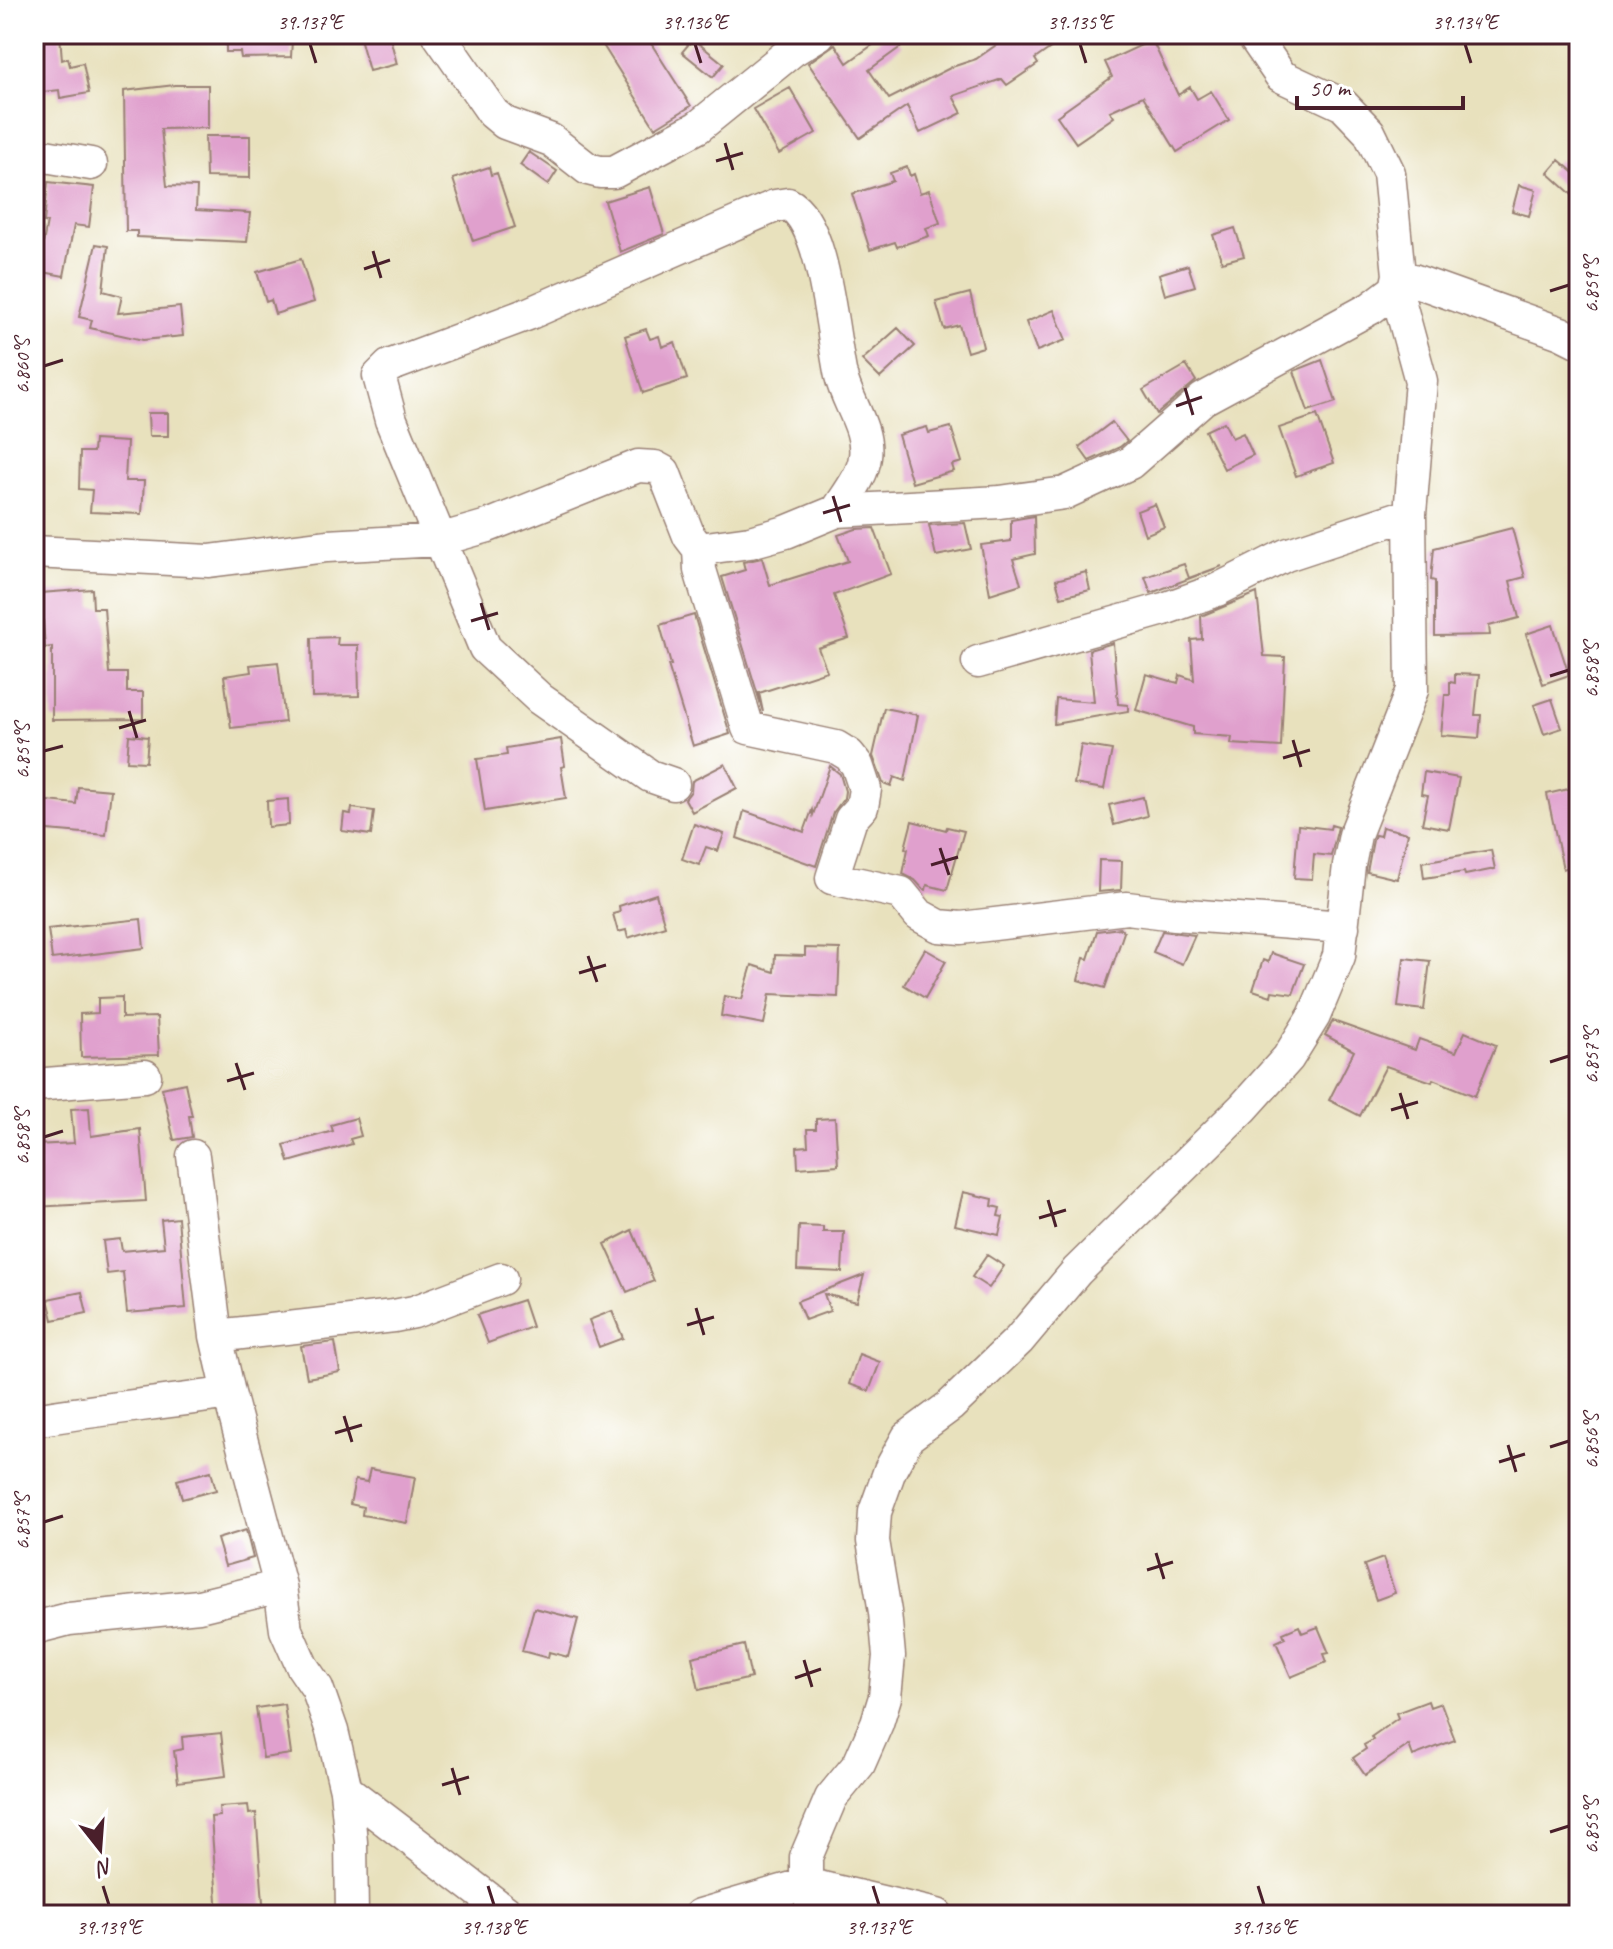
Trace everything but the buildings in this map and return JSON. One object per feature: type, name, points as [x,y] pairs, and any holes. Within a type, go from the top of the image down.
[{"type":"street","points":[[438,34],[484,101],[505,123],[551,140],[588,169],[614,172],[678,139],[717,113],[793,50],[819,34]]},
{"type":"street","points":[[814,1915],[806,1884],[806,1857],[831,1798],[859,1764],[885,1697],[889,1656],[873,1541],[875,1512],[890,1470],[908,1437],[950,1406],[1019,1340],[1077,1271],[1243,1108],[1288,1058],[1314,1016],[1339,956],[1355,835],[1412,690],[1410,514],[1421,381],[1398,282],[1389,173],[1369,132],[1343,105],[1281,76],[1252,34]]},
{"type":"street","points":[[34,154],[91,164]]},
{"type":"street","points":[[673,784],[650,776],[540,699],[485,648],[391,420],[379,376],[389,366],[528,314],[781,204],[797,208],[803,215],[827,283],[829,313],[841,377],[864,438],[865,458],[837,511]]},
{"type":"street","points":[[1398,282],[1561,333],[1579,342]]},
{"type":"street","points":[[699,549],[750,542],[786,532],[837,511],[1000,502],[1065,493],[1130,463],[1203,399],[1371,308],[1398,282]]},
{"type":"street","points":[[34,552],[209,561],[341,545],[439,540],[500,521],[638,466],[655,467],[664,472],[689,536],[699,549],[700,570],[748,728],[836,747],[857,765],[865,789],[862,807],[851,819],[832,878],[901,893],[919,915],[939,926],[961,928],[1090,910],[1127,908],[1343,927]]},
{"type":"street","points":[[978,662],[1164,609],[1217,590],[1286,555],[1410,514]]},
{"type":"street","points":[[34,1085],[145,1076]]},
{"type":"street","points":[[193,1156],[216,1336],[280,1586],[286,1630],[302,1666],[317,1688],[332,1731],[346,1790],[351,1842],[352,1915]]},
{"type":"street","points":[[216,1336],[394,1316],[414,1312],[501,1279]]},
{"type":"street","points":[[34,1420],[95,1409],[229,1393]]},
{"type":"street","points":[[34,1628],[69,1619],[199,1606],[280,1586]]},
{"type":"street","points":[[346,1790],[510,1915]]},
{"type":"street","points":[[700,1915],[806,1884],[937,1915]]}]
